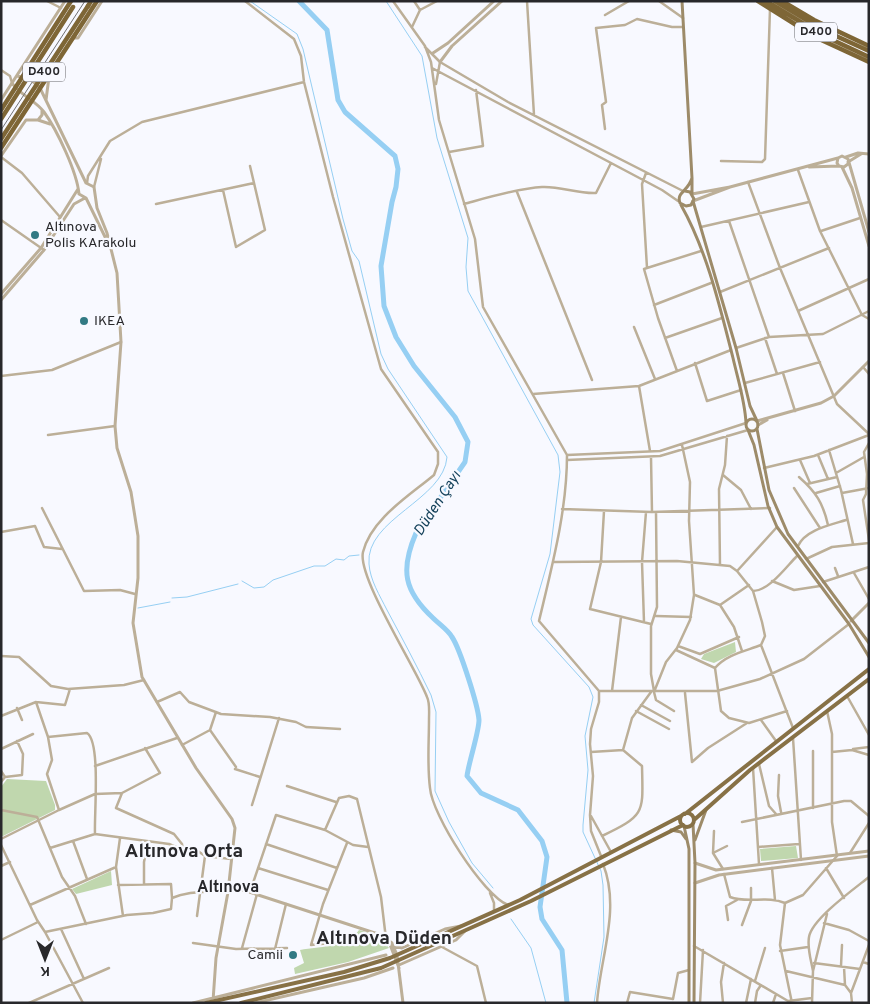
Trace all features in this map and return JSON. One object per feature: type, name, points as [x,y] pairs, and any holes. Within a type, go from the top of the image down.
[{"type":"highway","points":[[1,110],[71,1]]},
{"type":"highway","name":"D400","points":[[1,119],[77,1]]},
{"type":"highway","name":"D400","points":[[1,138],[91,1]]},
{"type":"highway","points":[[2,147],[50,73],[76,38],[97,1]]},
{"type":"highway","points":[[758,1],[817,38],[869,62]]},
{"type":"highway","name":"D400","points":[[766,1],[824,36],[869,57]]},
{"type":"highway","name":"D400","points":[[774,1],[824,31],[869,51]]},
{"type":"highway","points":[[782,1],[814,20],[869,46]]},
{"type":"main road","points":[[682,1],[693,201],[736,348],[750,406],[757,424],[764,468],[777,512],[797,548],[850,622],[869,657]]},
{"type":"main road","points":[[692,178],[690,186],[679,196],[678,201],[701,251],[712,283],[741,390],[746,423],[777,527],[820,586],[869,643]]},
{"type":"main road","points":[[685,191],[692,194]]},
{"type":"main road","points":[[681,205],[688,206],[693,201]]},
{"type":"main road","points":[[746,423],[751,419],[757,424]]},
{"type":"main road","points":[[748,430],[752,431],[757,424]]},
{"type":"main road","points":[[206,1003],[365,966],[396,955],[530,894],[683,815],[869,669]]},
{"type":"main road","points":[[240,1003],[398,964],[531,901],[670,830],[683,825],[690,826],[709,804],[869,679]]},
{"type":"main road","points":[[694,845],[702,816],[709,804]]},
{"type":"main road","points":[[683,815],[691,815],[693,822],[695,863],[694,1003]]},
{"type":"main road","points":[[683,815],[683,825],[688,842],[689,1003]]},
{"type":"main road","points":[[670,830],[681,832],[688,842]]},
{"type":"street","points":[[46,1],[61,8]]},
{"type":"street","points":[[1,100],[65,1]]},
{"type":"street","points":[[76,38],[102,1]]},
{"type":"street","points":[[245,1],[294,39],[301,56],[304,82],[333,197],[381,369],[438,452],[438,464],[434,475],[382,520],[370,535],[363,552],[364,568],[386,618],[428,698],[430,789],[436,812],[458,849],[487,888],[508,905]]},
{"type":"street","points":[[393,1],[425,46],[429,57],[440,120],[475,239],[483,307],[567,455],[562,509],[554,562],[539,620],[550,636],[599,691],[599,702],[591,729],[593,776],[590,815],[591,831],[602,856]]},
{"type":"street","points":[[414,1],[420,10]]},
{"type":"street","points":[[412,27],[420,10],[437,1]]},
{"type":"street","points":[[429,57],[448,43],[494,1]]},
{"type":"street","points":[[435,88],[440,62],[452,46],[502,1]]},
{"type":"street","points":[[527,1],[534,115]]},
{"type":"street","points":[[604,15],[629,1]]},
{"type":"street","points":[[659,1],[683,18]]},
{"type":"street","points":[[60,19],[61,8]]},
{"type":"street","points":[[721,161],[762,162],[765,159],[770,9]]},
{"type":"street","points":[[605,129],[602,106],[606,102],[596,28],[625,25],[637,19],[672,27],[684,26]]},
{"type":"street","points":[[425,46],[440,62],[534,115],[685,191]]},
{"type":"street","points":[[432,68],[643,180],[678,201]]},
{"type":"street","points":[[1,70],[10,76],[23,76],[30,79],[40,88],[86,183],[94,187]]},
{"type":"street","points":[[46,103],[45,93],[50,73]]},
{"type":"street","points":[[10,76],[16,88],[42,110],[51,125],[79,188],[79,194],[86,198],[111,249]]},
{"type":"street","points":[[1,294],[43,249],[60,217],[79,188],[86,183],[88,176],[110,141],[142,122],[304,82]]},
{"type":"street","points":[[449,152],[483,146],[476,90]]},
{"type":"street","points":[[38,120],[42,115],[42,110]]},
{"type":"street","points":[[1,156],[22,124],[30,119],[51,125]]},
{"type":"street","points":[[1,156],[2,147]]},
{"type":"street","points":[[809,167],[840,167],[862,154]]},
{"type":"street","points":[[692,194],[730,187],[798,170],[842,156],[869,154]]},
{"type":"street","points":[[1,156],[22,173],[60,217]]},
{"type":"street","points":[[846,157],[852,171],[869,232]]},
{"type":"street","points":[[101,158],[94,194],[117,272],[121,342],[115,426],[117,448],[136,517],[138,547],[133,623],[144,680],[177,738],[232,820],[235,828],[228,889],[218,946],[215,1000]]},
{"type":"street","points":[[838,158],[837,163],[852,188],[869,246]]},
{"type":"street","points":[[464,204],[541,187],[564,188],[586,194],[596,192],[611,163]]},
{"type":"street","points":[[223,190],[236,247],[265,230],[250,166]]},
{"type":"street","points":[[798,170],[828,248],[862,315],[869,319]]},
{"type":"street","points":[[646,173],[643,180],[647,268],[644,269],[654,305],[677,371]]},
{"type":"street","points":[[748,182],[780,268],[837,404],[869,435],[818,455],[764,468]]},
{"type":"street","points":[[156,204],[254,183]]},
{"type":"street","points":[[693,201],[730,187]]},
{"type":"street","points":[[517,192],[592,380]]},
{"type":"street","points":[[1,300],[43,249],[74,204],[94,194]]},
{"type":"street","points":[[700,227],[809,202]]},
{"type":"street","points":[[820,231],[860,218]]},
{"type":"street","points":[[1,220],[43,249]]},
{"type":"street","points":[[729,221],[769,337]]},
{"type":"street","points":[[720,292],[828,248]]},
{"type":"street","points":[[647,268],[701,251]]},
{"type":"street","points":[[798,311],[869,279]]},
{"type":"street","points":[[654,305],[712,283]]},
{"type":"street","points":[[736,348],[769,337],[823,334],[869,311]]},
{"type":"street","points":[[665,338],[722,318]]},
{"type":"street","points":[[634,327],[655,379]]},
{"type":"street","points":[[765,338],[777,374]]},
{"type":"street","points":[[1,376],[52,370],[121,342]]},
{"type":"street","points":[[533,394],[639,386],[731,350]]},
{"type":"street","points":[[757,424],[834,396],[869,361]]},
{"type":"street","points":[[745,383],[820,362]]},
{"type":"street","points":[[695,363],[707,401],[741,390]]},
{"type":"street","points":[[863,367],[869,374]]},
{"type":"street","points":[[783,373],[795,411]]},
{"type":"street","points":[[639,386],[650,452]]},
{"type":"street","points":[[567,455],[650,452],[682,445],[746,423]]},
{"type":"street","points":[[48,435],[115,426]]},
{"type":"street","points":[[567,460],[651,457],[683,450],[748,430]]},
{"type":"street","points":[[720,565],[719,489],[723,475],[727,436]]},
{"type":"street","points":[[805,560],[832,548],[869,541],[863,500],[868,488],[864,457],[869,443]]},
{"type":"street","points":[[623,750],[636,711],[653,692],[666,662],[676,650],[691,617],[694,595],[690,482],[682,445]]},
{"type":"street","points":[[828,450],[842,493],[853,544]]},
{"type":"street","points":[[818,455],[828,479]]},
{"type":"street","points":[[651,457],[656,562],[656,616],[651,624],[651,674],[656,700],[674,711]]},
{"type":"street","points":[[799,478],[808,483],[828,479],[864,457]]},
{"type":"street","points":[[800,460],[808,483],[822,503],[828,525]]},
{"type":"street","points":[[723,475],[741,490],[751,509]]},
{"type":"street","points":[[816,493],[840,486]]},
{"type":"street","points":[[794,488],[820,528]]},
{"type":"street","points":[[842,493],[868,488]]},
{"type":"street","points":[[42,508],[84,591],[120,590],[135,594]]},
{"type":"street","points":[[562,509],[690,512],[770,508]]},
{"type":"street","points":[[604,511],[601,562],[590,609],[651,624]]},
{"type":"street","points":[[644,622],[642,562],[646,512]]},
{"type":"street","points":[[797,548],[802,539],[820,528],[847,520]]},
{"type":"street","points":[[1,532],[35,526],[44,548],[62,549]]},
{"type":"street","points":[[737,570],[777,527]]},
{"type":"street","points":[[753,591],[759,591],[772,581],[797,556]]},
{"type":"street","points":[[554,562],[692,563],[730,566],[737,570],[753,591],[765,636],[762,645],[793,728]]},
{"type":"street","points":[[823,582],[869,567]]},
{"type":"street","points":[[835,568],[838,576]]},
{"type":"street","points":[[599,691],[685,693],[720,690],[772,674],[804,659],[850,622],[869,601],[854,573]]},
{"type":"street","points":[[772,581],[794,590],[820,586]]},
{"type":"street","points":[[720,605],[749,585]]},
{"type":"street","points":[[694,595],[720,605],[739,637],[742,651]]},
{"type":"street","points":[[656,616],[691,617]]},
{"type":"street","points":[[612,691],[621,617]]},
{"type":"street","points":[[678,646],[700,654],[739,637]]},
{"type":"street","points":[[716,668],[742,651],[762,645]]},
{"type":"street","points":[[676,650],[716,668]]},
{"type":"street","points":[[1,656],[19,657],[51,686],[70,689],[124,685],[144,680]]},
{"type":"street","points":[[716,668],[722,711],[724,714],[748,722]]},
{"type":"street","points":[[1,716],[16,708],[36,702],[65,705],[70,689]]},
{"type":"street","points":[[157,702],[180,692],[189,702],[216,712],[243,717],[279,718],[296,722],[306,727],[340,729]]},
{"type":"street","points":[[685,693],[692,762],[708,748],[748,722],[762,720],[787,711]]},
{"type":"street","points":[[847,696],[869,736]]},
{"type":"street","points":[[36,702],[48,738],[52,760],[47,774],[59,810]]},
{"type":"street","points":[[642,705],[670,721]]},
{"type":"street","points":[[16,708],[22,720]]},
{"type":"street","points":[[636,711],[669,729]]},
{"type":"street","points":[[827,711],[832,734],[832,805],[837,856]]},
{"type":"street","points":[[182,745],[210,730],[216,712]]},
{"type":"street","points":[[252,805],[279,718]]},
{"type":"street","points":[[762,720],[776,741]]},
{"type":"street","points":[[210,730],[235,768],[260,777]]},
{"type":"street","points":[[48,738],[75,733],[89,734],[92,738],[95,766],[95,834]]},
{"type":"street","points":[[1,749],[33,734]]},
{"type":"street","points":[[95,766],[177,738]]},
{"type":"street","points":[[793,738],[801,860]]},
{"type":"street","points":[[4,777],[22,775],[23,754],[17,741]]},
{"type":"street","points":[[832,752],[869,747]]},
{"type":"street","points":[[1,840],[94,794],[122,793],[160,773],[146,748]]},
{"type":"street","points":[[591,752],[623,750],[642,766],[642,807],[638,815],[626,824],[602,836]]},
{"type":"street","points":[[852,750],[869,755]]},
{"type":"street","points":[[813,808],[814,751]]},
{"type":"street","points":[[759,764],[769,806],[776,814]]},
{"type":"street","points":[[753,768],[759,864]]},
{"type":"street","points":[[1,771],[4,777]]},
{"type":"street","points":[[779,775],[778,796],[781,812]]},
{"type":"street","points":[[1,782],[4,777]]},
{"type":"street","points":[[287,786],[336,802]]},
{"type":"street","points":[[122,793],[116,808],[174,834],[182,844],[183,850]]},
{"type":"street","points":[[325,830],[336,802],[344,796],[356,799],[381,897],[387,940],[396,955]]},
{"type":"street","points":[[742,822],[781,812],[851,801],[869,816]]},
{"type":"street","points":[[1,810],[31,814],[38,817],[62,877],[70,887],[86,924]]},
{"type":"street","points":[[250,892],[276,815],[325,830],[347,843],[368,847]]},
{"type":"street","points":[[590,815],[611,852]]},
{"type":"street","points":[[850,854],[869,823]]},
{"type":"street","points":[[714,830],[713,852],[723,869]]},
{"type":"street","points":[[50,848],[95,834],[168,844],[183,850],[195,849],[205,856],[231,859]]},
{"type":"street","points":[[120,838],[116,867],[122,916]]},
{"type":"street","points":[[73,841],[87,879]]},
{"type":"street","points":[[144,884],[144,862],[148,842]]},
{"type":"street","points":[[340,942],[311,945],[319,915],[347,843]]},
{"type":"street","points":[[266,844],[337,868]]},
{"type":"street","points":[[758,847],[799,844]]},
{"type":"street","points":[[1,845],[38,921],[83,1003]]},
{"type":"street","points":[[713,852],[727,846]]},
{"type":"street","points":[[695,863],[716,870],[869,852]]},
{"type":"street","points":[[197,916],[205,856]]},
{"type":"street","points":[[724,874],[726,891],[730,897],[737,900],[751,901],[763,898],[785,903],[803,894],[837,856]]},
{"type":"street","points":[[694,883],[724,874],[869,856]]},
{"type":"street","points":[[1,866],[10,862]]},
{"type":"street","points":[[597,1003],[609,926],[608,883],[603,864]]},
{"type":"street","points":[[30,905],[116,867]]},
{"type":"street","points":[[258,868],[328,890]]},
{"type":"street","points":[[772,868],[775,900]]},
{"type":"street","points":[[826,868],[844,898]]},
{"type":"street","points":[[813,963],[808,946],[810,932],[827,912],[869,877]]},
{"type":"street","points":[[45,932],[122,916],[171,909],[171,884],[118,885]]},
{"type":"street","points":[[487,888],[494,902],[493,912]]},
{"type":"street","points":[[742,925],[751,901],[751,888]]},
{"type":"street","points":[[172,898],[228,889],[250,892],[381,935],[393,945],[402,948],[445,929],[464,925]]},
{"type":"street","points":[[242,949],[257,894]]},
{"type":"street","points":[[728,920],[726,906],[737,900]]},
{"type":"street","points":[[785,903],[780,951],[790,1002]]},
{"type":"street","points":[[275,949],[286,904]]},
{"type":"street","points":[[812,1003],[813,963],[827,912]]},
{"type":"street","points":[[1,940],[38,921]]},
{"type":"street","points":[[824,922],[849,930],[869,941]]},
{"type":"street","points":[[61,929],[84,979]]},
{"type":"street","points":[[398,964],[442,947],[456,940],[465,931]]},
{"type":"street","points":[[193,943],[242,949],[287,948]]},
{"type":"street","points":[[393,945],[398,964],[403,1003]]},
{"type":"street","points":[[842,945],[842,966],[845,985],[852,993]]},
{"type":"street","points":[[852,1003],[852,993],[869,945]]},
{"type":"street","points":[[694,946],[790,1002],[812,998]]},
{"type":"street","points":[[780,951],[808,946]]},
{"type":"street","points":[[442,947],[476,966],[486,1003]]},
{"type":"street","points":[[746,1003],[765,948]]},
{"type":"street","points":[[700,1003],[703,950]]},
{"type":"street","points":[[193,1003],[215,1000],[358,964],[386,955]]},
{"type":"street","points":[[863,962],[869,964]]},
{"type":"street","points":[[723,1003],[721,982],[724,963]]},
{"type":"street","points":[[813,963],[860,969]]},
{"type":"street","points":[[358,964],[365,966]]},
{"type":"street","points":[[29,1003],[109,968]]},
{"type":"street","points":[[255,1003],[364,978],[393,968]]},
{"type":"street","points":[[627,1003],[630,992],[673,999],[678,973],[690,969]]},
{"type":"street","points":[[364,978],[369,971]]},
{"type":"street","points":[[785,971],[845,985]]},
{"type":"street","points":[[755,1003],[757,991],[761,985]]},
{"type":"street","points":[[773,1003],[776,994]]},
{"type":"green space","points":[[735,642],[736,652],[714,663],[701,659],[704,654]]},
{"type":"green space","points":[[7,779],[46,781],[55,810],[1,837],[1,787]]},
{"type":"green space","points":[[796,846],[798,858],[761,861],[760,849]]},
{"type":"green space","points":[[111,871],[112,885],[76,894],[72,889]]},
{"type":"green space","points":[[359,930],[380,935],[389,948],[348,962],[295,974],[294,968],[304,963],[300,950],[340,943],[354,936]]},
{"type":"waterway","points":[[250,1],[297,34],[303,49],[343,219],[352,251],[359,261],[381,354],[388,369],[447,457],[443,472],[433,486],[379,534],[371,548],[369,564],[376,588],[431,695],[436,712],[435,791],[449,822],[472,863],[493,888]]},
{"type":"waterway","name":"Düden Çayı","points":[[299,1],[327,30],[338,100],[345,112],[395,156],[398,169],[396,187],[381,266],[384,306],[396,337],[414,366],[455,417],[468,442],[465,462],[416,533],[408,558],[408,579],[416,599],[452,637],[472,690],[479,720],[467,776],[481,793],[518,810],[542,841],[547,857],[540,907],[542,919],[562,950],[567,1003]]},
{"type":"waterway","points":[[386,1],[422,56],[437,138],[468,238],[466,267],[468,291],[558,455],[560,472],[550,554],[531,619],[533,625],[589,687],[593,697],[585,736],[588,770],[583,832],[601,871],[603,885],[604,937],[594,1003]]},
{"type":"waterway","points":[[242,581],[254,588],[264,587],[273,580],[314,566],[325,566],[336,559],[344,560],[349,556],[359,555]]},
{"type":"waterway","points":[[172,598],[187,597],[238,584]]},
{"type":"waterway","points":[[138,608],[170,602]]},
{"type":"waterway","points":[[511,919],[531,948],[546,1003]]},
{"type":"tram line","points":[[1,130],[85,1]]},
{"type":"place","name":"Altınova Polis KArakolu","points":[[35,235]]},
{"type":"place","name":"IKEA","points":[[84,321]]},
{"type":"place","name":"Camii","points":[[293,955]]},
{"type":"district","name":"Altınova Orta","points":[[184,852]]},
{"type":"district","name":"Altınova","points":[[228,888]]},
{"type":"district","name":"Altınova Düden","points":[[384,939]]}]
